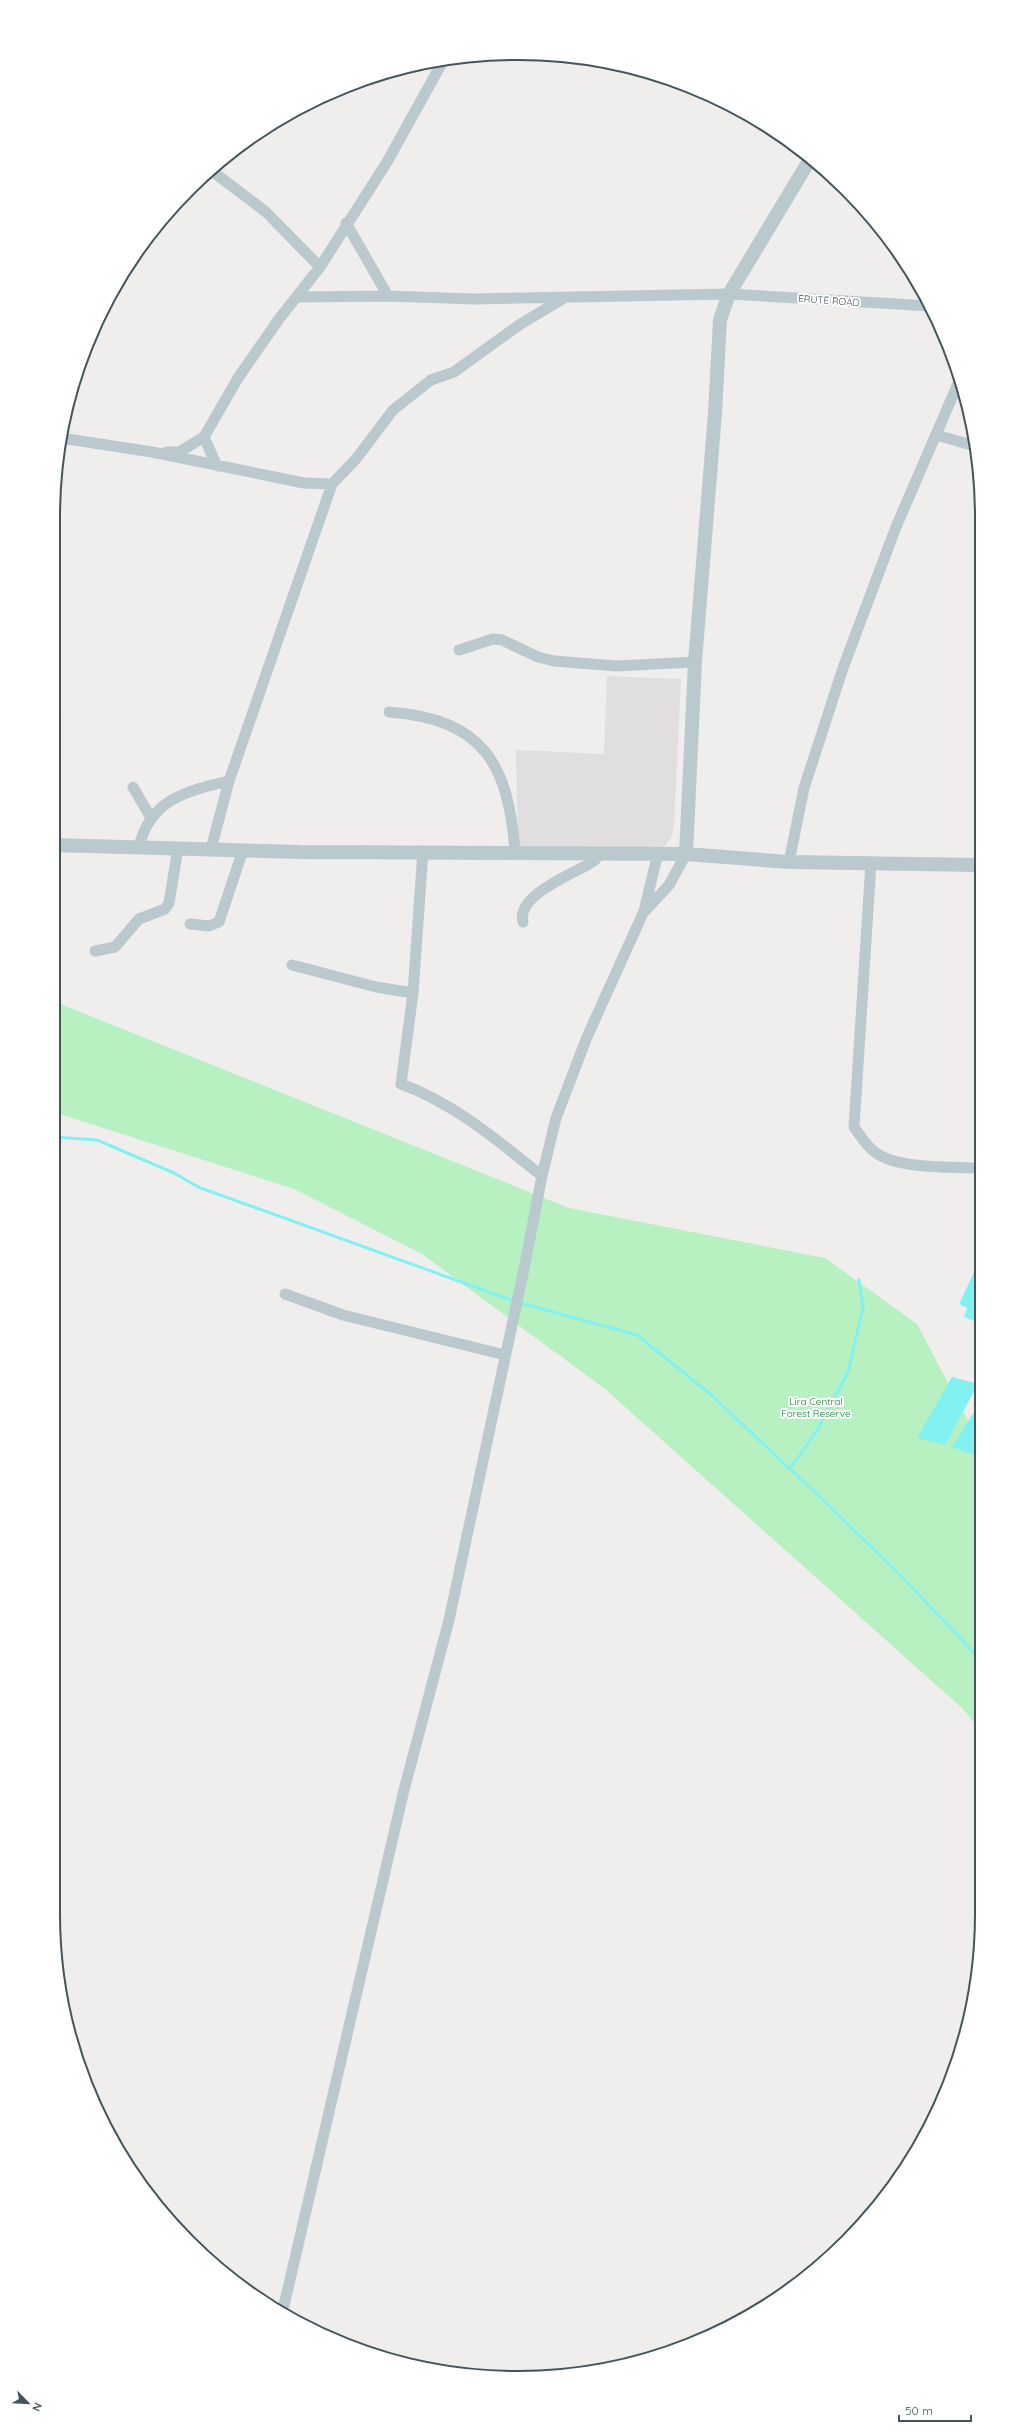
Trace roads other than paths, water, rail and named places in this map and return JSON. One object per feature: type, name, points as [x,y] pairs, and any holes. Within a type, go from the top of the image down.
[{"type":"street","points":[[152,452],[179,452],[204,437],[238,378],[279,319],[298,297],[320,267],[346,223],[387,162],[440,67]]},
{"type":"street","points":[[644,912],[669,885],[686,854],[695,662],[715,413],[720,320],[728,294],[807,164]]},
{"type":"street","points":[[216,174],[266,212],[320,267]]},
{"type":"street","points":[[346,223],[388,296]]},
{"type":"street","name":"ERUTE ROAD","points":[[298,297],[388,296],[474,299],[728,294],[923,306]]},
{"type":"street","points":[[211,849],[229,780],[332,484],[356,459],[393,410],[431,380],[454,372],[520,325],[564,298]]},
{"type":"street","points":[[789,862],[804,788],[828,710],[896,527],[956,388]]},
{"type":"street","points":[[936,435],[969,444]]},
{"type":"street","points":[[204,437],[217,466]]},
{"type":"street","points":[[67,439],[152,452],[304,482],[332,484]]},
{"type":"street","points":[[459,650],[493,639],[502,640],[538,657],[554,660],[616,666],[695,662]]},
{"type":"street","points":[[389,712],[415,715],[453,727],[464,732],[484,749],[492,760],[505,789],[513,824],[515,851]]},
{"type":"street","points":[[139,847],[144,830],[151,818],[182,793],[229,780]]},
{"type":"street","points":[[133,787],[151,818]]},
{"type":"street","points":[[60,845],[243,850],[658,853],[789,862],[975,865]]},
{"type":"street","points":[[95,951],[115,947],[139,919],[161,911],[167,906],[178,848]]},
{"type":"street","points":[[190,924],[209,926],[219,922],[243,850]]},
{"type":"street","points":[[423,852],[413,993],[401,1084],[438,1102],[474,1123],[542,1176]]},
{"type":"street","points":[[523,922],[522,917],[524,909],[535,894],[595,860],[600,853]]},
{"type":"street","points":[[284,2307],[404,1790],[449,1620],[542,1176],[556,1118],[575,1065],[644,912],[658,853]]},
{"type":"street","points":[[871,863],[854,1127],[867,1146],[891,1160],[924,1165],[975,1168]]},
{"type":"street","points":[[292,965],[376,986],[413,993]]},
{"type":"street","points":[[285,1294],[343,1315],[505,1356]]},
{"type":"water","points":[[975,1270],[974,1321],[964,1317],[967,1308],[959,1304]]},
{"type":"water","points":[[952,1377],[975,1383],[975,1390],[945,1445],[917,1438]]},
{"type":"water","points":[[975,1411],[975,1455],[952,1447]]},
{"type":"waterway","points":[[60,1137],[97,1140],[174,1173],[198,1187],[514,1301]]},
{"type":"waterway","points":[[790,1469],[816,1432],[848,1372],[863,1308],[859,1280]]},
{"type":"waterway","points":[[520,1303],[637,1335],[709,1393],[822,1499],[903,1578],[975,1654]]},
{"type":"park label","name":"Lira Central Forest Reserve","points":[[816,1406]]}]
